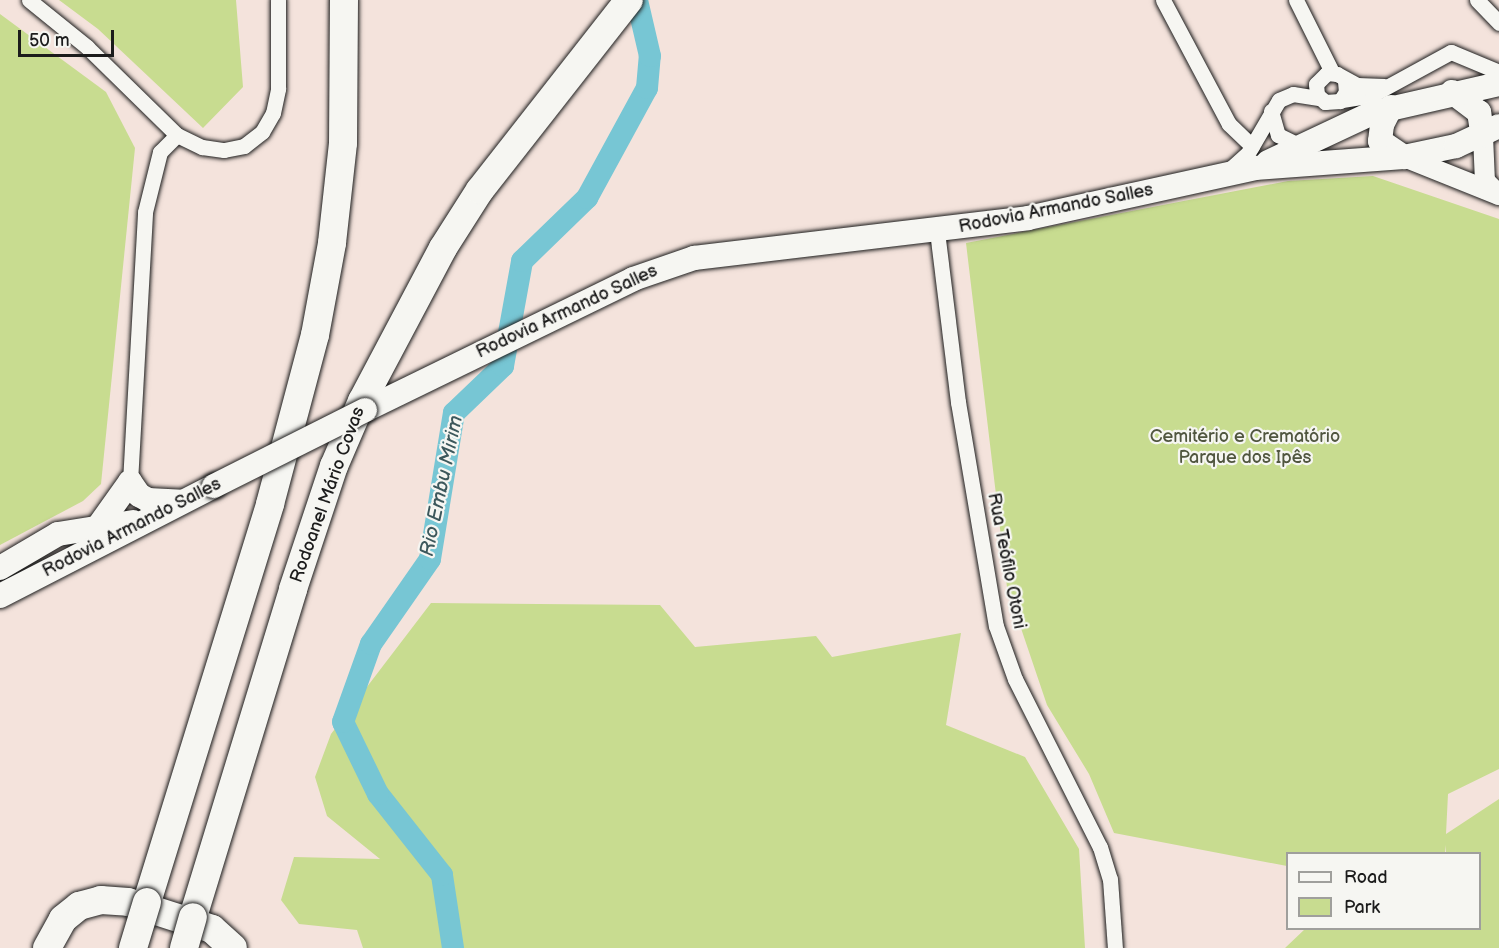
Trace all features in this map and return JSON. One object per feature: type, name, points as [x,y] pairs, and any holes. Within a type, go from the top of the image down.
[{"type":"highway","points":[[133,948],[270,504],[315,335],[331,254],[342,154],[344,0]]},
{"type":"highway","name":"Rodoanel Mário Covas","points":[[184,948],[293,589],[358,410],[443,248],[480,190],[600,34],[629,0]]},
{"type":"highway","points":[[47,948],[63,918],[79,906],[101,900],[128,902],[212,929],[233,948]]},
{"type":"main road","name":"Rodovia Armando Salles","points":[[0,596],[182,502],[617,286],[694,258],[937,231],[1082,208],[1213,178],[1253,157],[1301,146],[1389,96],[1463,90],[1499,84]]},
{"type":"main road","points":[[1463,90],[1491,131]]},
{"type":"main road","points":[[1389,96],[1380,141],[1404,157]]},
{"type":"main road","name":"Rodovia Armando Salles","points":[[1253,157],[1404,157],[1491,131]]},
{"type":"main road","points":[[82,553],[120,509],[139,495],[148,500],[182,502]]},
{"type":"main road","points":[[0,568],[58,534],[120,509],[151,519]]},
{"type":"street","points":[[29,0],[87,47],[177,135],[202,147],[224,150],[244,146],[262,132],[273,113],[278,89],[278,0]]},
{"type":"street","points":[[1163,0],[1228,124],[1253,157]]},
{"type":"street","points":[[1296,0],[1332,72],[1345,81],[1389,96]]},
{"type":"street","points":[[1477,0],[1499,23]]},
{"type":"street","points":[[1317,91],[1330,104],[1372,95],[1389,96],[1451,52],[1499,72]]},
{"type":"street","points":[[1463,90],[1478,76],[1476,62]]},
{"type":"street","points":[[1317,91],[1322,75],[1332,72]]},
{"type":"street","points":[[1342,100],[1346,92],[1345,81]]},
{"type":"street","points":[[1228,124],[1244,125],[1271,111],[1286,95],[1317,91]]},
{"type":"street","points":[[1271,111],[1278,135],[1301,146]]},
{"type":"street","points":[[1253,157],[1271,111]]},
{"type":"street","points":[[1491,131],[1485,181],[1499,195]]},
{"type":"street","points":[[120,509],[145,212],[160,152],[177,135]]},
{"type":"street","points":[[1404,157],[1499,195]]},
{"type":"street","name":"Rua Teófilo Otoni","points":[[937,231],[962,425],[996,626],[1015,679],[1100,847],[1110,879],[1115,948]]},
{"type":"green space","points":[[59,0],[236,0],[243,87],[203,128],[98,29]]},
{"type":"green space","points":[[0,14],[106,92],[135,148],[101,484],[83,501],[0,545]]},
{"type":"green space","name":"Cemitério e Crematório Parque dos Ipês","points":[[1373,176],[1499,219],[1499,769],[1448,794],[1446,834],[1499,799],[1499,948],[1285,948],[1304,930],[1481,930],[1481,852],[1446,852],[1446,845],[1445,852],[1286,852],[1286,866],[1114,833],[1089,774],[1047,705],[1007,587],[966,243],[1288,181]]},
{"type":"green space","points":[[431,603],[660,605],[695,647],[816,636],[832,657],[961,633],[946,725],[1025,757],[1079,849],[1085,948],[363,948],[357,930],[299,924],[281,900],[294,857],[380,859],[327,816],[315,777],[331,734]]},
{"type":"waterway","name":"Rio Embu Mirim","points":[[453,948],[442,875],[378,794],[343,722],[371,644],[430,559],[454,413],[503,366],[522,261],[587,198],[647,88],[650,56],[637,0]]}]
